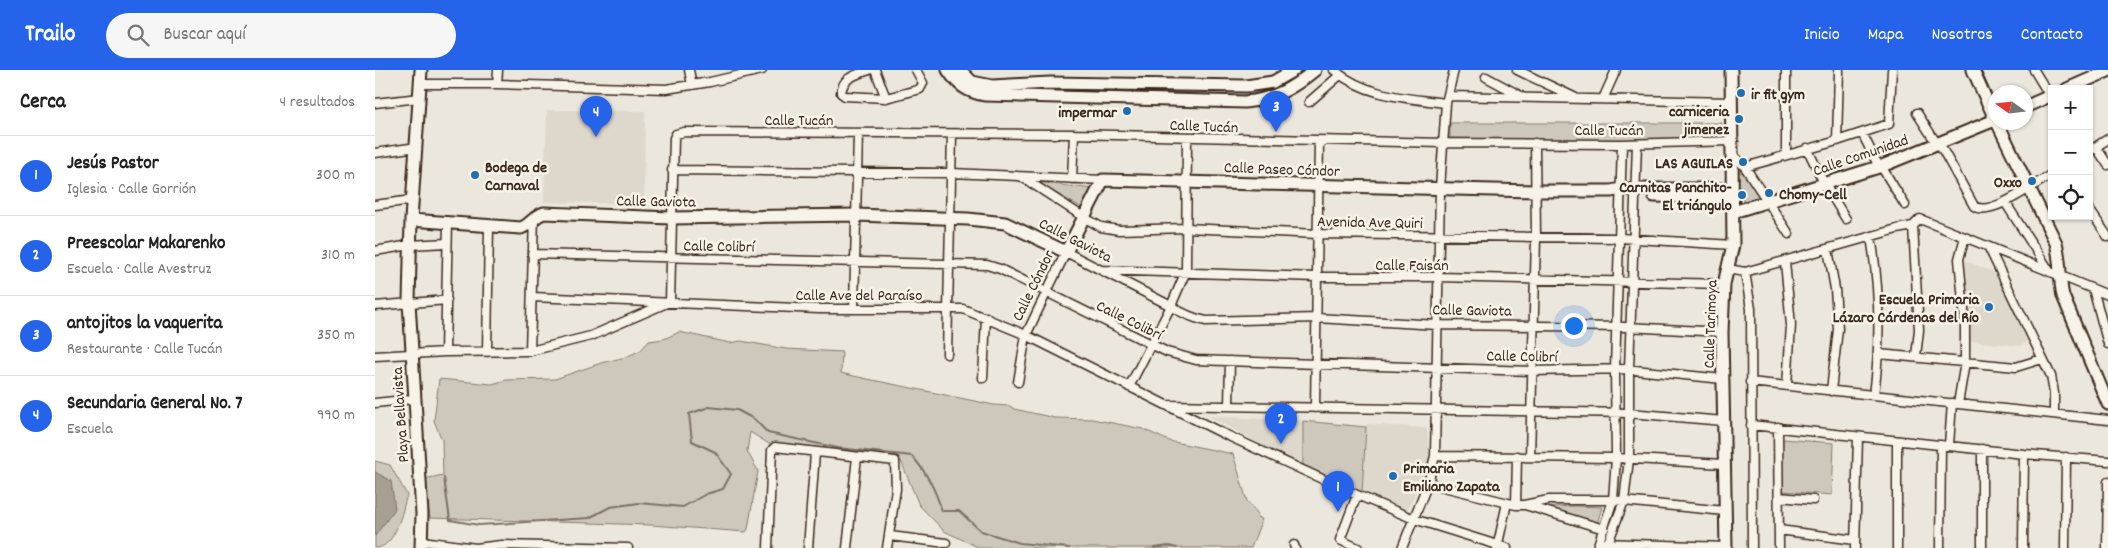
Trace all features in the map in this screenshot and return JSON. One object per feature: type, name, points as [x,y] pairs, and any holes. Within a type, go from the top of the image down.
[{"type":"street","name":"Playa Bellavista","points":[[421,70],[412,200],[409,302],[422,514],[422,544]]},
{"type":"street","points":[[497,84],[498,70]]},
{"type":"street","points":[[689,70],[691,85]]},
{"type":"street","points":[[420,84],[497,84],[651,89],[691,85],[762,70]]},
{"type":"street","points":[[869,70],[847,78],[843,82],[841,93],[845,96],[887,98],[917,90],[923,86],[916,70]]},
{"type":"street","points":[[875,70],[887,98]]},
{"type":"street","points":[[948,70],[962,88],[985,95],[1258,101],[1286,91],[1303,74],[1315,70]]},
{"type":"street","points":[[960,70],[972,82],[992,86],[1050,84],[1257,86],[1273,82],[1294,70]]},
{"type":"street","points":[[1402,548],[1428,483],[1435,456],[1438,277],[1441,237],[1440,188],[1447,100],[1454,70]]},
{"type":"street","points":[[1517,70],[1578,99]]},
{"type":"street","name":"Calle Tarimoya","points":[[1726,548],[1722,332],[1724,284],[1733,245],[1731,70]]},
{"type":"street","points":[[1786,70],[1786,154]]},
{"type":"street","points":[[1837,141],[1839,70]]},
{"type":"street","points":[[1745,167],[1889,124],[1892,70]]},
{"type":"street","points":[[1973,70],[1988,103]]},
{"type":"street","points":[[1979,70],[1982,90]]},
{"type":"street","points":[[2034,70],[2048,92]]},
{"type":"street","points":[[1603,99],[1613,71]]},
{"type":"street","points":[[1309,102],[1337,72],[1361,88],[1382,94],[1447,100],[1524,98],[1731,102]]},
{"type":"street","points":[[2077,85],[2106,73]]},
{"type":"street","points":[[1485,77],[1524,98]]},
{"type":"street","points":[[1131,98],[1132,84]]},
{"type":"street","points":[[375,103],[419,98]]},
{"type":"street","points":[[2033,104],[2048,98]]},
{"type":"street","points":[[1917,113],[1938,143],[1974,206],[1978,209],[1988,210],[2005,202],[2050,175]]},
{"type":"street","name":"Calle Comunidad","points":[[1733,212],[1880,166],[1988,123]]},
{"type":"street","points":[[2001,130],[2056,243],[2060,258],[2056,275]]},
{"type":"street","name":"Calle Tucán","points":[[672,170],[674,138],[676,134],[684,132],[953,135],[1074,134],[1443,143],[1637,144],[1732,141]]},
{"type":"street","points":[[854,309],[858,133]]},
{"type":"street","points":[[1862,133],[1905,205]]},
{"type":"street","points":[[1072,179],[1074,134]]},
{"type":"street","points":[[947,354],[953,135]]},
{"type":"street","points":[[1129,386],[1152,345],[1186,272],[1187,138]]},
{"type":"street","points":[[2108,139],[2093,149],[2108,165]]},
{"type":"street","points":[[1315,408],[1319,141]]},
{"type":"street","points":[[1530,456],[1536,238],[1535,143]]},
{"type":"street","points":[[1622,144],[1617,192],[1619,238],[1615,369],[1617,458],[1613,500],[1598,545],[1726,548]]},
{"type":"street","points":[[1607,546],[1624,501],[1629,459],[1629,369],[1637,144]]},
{"type":"street","points":[[375,153],[417,147]]},
{"type":"street","points":[[1807,148],[1824,183],[1846,219]]},
{"type":"street","points":[[1733,154],[1745,167],[1789,234]]},
{"type":"street","points":[[375,356],[411,353],[530,351],[591,336],[671,302],[672,170]]},
{"type":"street","name":"Calle Paseo Cóndor","points":[[672,170],[951,173],[1072,179],[1318,186],[1733,194]]},
{"type":"street","name":"Avenida Ave Quiri","points":[[1022,177],[1101,227],[1119,230],[1187,228],[1441,237],[1619,238],[1733,245]]},
{"type":"street","name":"Calle Cóndor","points":[[1018,382],[1026,335],[1103,180]]},
{"type":"street","points":[[375,205],[412,200]]},
{"type":"street","points":[[2005,202],[2056,275],[2108,404]]},
{"type":"street","name":"Calle Gaviota","points":[[411,220],[521,228],[534,217],[547,213],[671,218],[856,215],[968,219],[1005,223],[1066,252],[1191,318],[1206,321],[1316,318],[1438,325],[1631,327],[1722,332]]},
{"type":"street","points":[[2093,215],[2108,237]]},
{"type":"street","points":[[530,351],[534,217]]},
{"type":"street","points":[[1728,269],[1745,272],[1785,262],[1913,226],[1920,219],[2108,295]]},
{"type":"street","points":[[445,352],[448,222]]},
{"type":"street","points":[[487,352],[489,226]]},
{"type":"street","points":[[1913,226],[1919,330],[1916,356]]},
{"type":"street","points":[[1871,237],[1877,286],[1879,354],[1874,395]]},
{"type":"street","points":[[1940,548],[1945,445],[1965,362],[1965,321],[1959,259],[1965,238]]},
{"type":"street","points":[[375,251],[410,245],[447,243]]},
{"type":"street","points":[[1989,248],[2051,376],[2054,393],[2054,414]]},
{"type":"street","points":[[1828,249],[1835,288],[1838,329],[1831,391]]},
{"type":"street","name":"Calle Colibrí","points":[[533,254],[987,265],[1000,268],[1152,345],[1181,357],[1196,360],[1437,366],[1532,371],[1629,369],[1723,379]]},
{"type":"street","points":[[1785,262],[1791,324],[1787,386]]},
{"type":"street","name":"Calle Faisán","points":[[1100,270],[1316,277],[1438,277],[1724,284]]},
{"type":"street","points":[[1745,272],[1751,309],[1752,548]]},
{"type":"street","points":[[2093,290],[2108,344]]},
{"type":"street","name":"Calle Ave del Paraíso","points":[[532,297],[819,309],[963,309],[1026,335],[1165,405],[1357,495],[1413,519],[1497,547],[1507,548]]},
{"type":"street","points":[[375,306],[447,300]]},
{"type":"street","points":[[983,378],[986,317]]},
{"type":"street","points":[[1879,354],[1916,356],[2016,368],[2042,359]]},
{"type":"street","points":[[1229,406],[1230,362]]},
{"type":"street","points":[[1750,382],[2108,420]]},
{"type":"street","points":[[375,403],[414,399]]},
{"type":"street","points":[[1165,405],[1530,411],[1629,414],[1724,421]]},
{"type":"street","points":[[1751,424],[1858,437],[2108,461]]},
{"type":"street","points":[[1778,427],[1779,548]]},
{"type":"street","points":[[1779,530],[1855,544],[1858,437]]},
{"type":"street","points":[[1897,441],[1897,548]]},
{"type":"street","points":[[768,548],[773,447],[895,461],[896,488],[887,548]]},
{"type":"street","points":[[1981,548],[1982,449]]},
{"type":"street","points":[[808,548],[815,453]]},
{"type":"street","points":[[2023,548],[2024,454]]},
{"type":"street","points":[[1435,456],[1617,458],[1724,464]]},
{"type":"street","points":[[1516,505],[1517,456]]},
{"type":"street","points":[[847,548],[857,457]]},
{"type":"street","points":[[2065,457],[2065,548]]},
{"type":"street","points":[[2107,548],[2108,482]]},
{"type":"street","points":[[1428,483],[1516,505],[1549,500],[1613,500],[1725,511]]},
{"type":"street","points":[[1357,495],[1340,540],[1358,548]]},
{"type":"street","points":[[1779,497],[1813,500]]},
{"type":"street","points":[[1497,547],[1507,503]]},
{"type":"street","points":[[1525,505],[1604,530]]},
{"type":"street","points":[[890,536],[946,543]]},
{"type":"street","points":[[422,544],[476,548],[501,546],[627,548]]},
{"type":"shaded area","points":[[1295,73],[1301,79],[1269,96],[1134,97],[1135,88],[1214,91],[1268,90]]},
{"type":"shaded area","points":[[1001,89],[1128,90],[1128,94],[987,94]]},
{"type":"shaded area","points":[[547,110],[645,111],[644,204],[544,202]]},
{"type":"shaded area","points":[[1450,123],[1722,123],[1722,143],[1450,138]]},
{"type":"shaded area","points":[[1738,171],[1745,174],[1761,197],[1744,201],[1735,185]]},
{"type":"shaded area","points":[[1036,182],[1093,189],[1084,209]]},
{"type":"shaded area","name":"Escuela Primaria Lázaro Cárdenas del Río","points":[[1964,260],[1996,273],[2028,342],[2020,346],[1969,341]]},
{"type":"shaded area","points":[[679,332],[730,343],[741,341],[786,349],[842,352],[841,373],[994,405],[1010,406],[1014,409],[1055,418],[1092,419],[1143,429],[1169,441],[1233,454],[1247,501],[1258,514],[1257,517],[1262,519],[1251,548],[980,548],[944,531],[919,505],[901,461],[769,444],[750,432],[747,451],[758,471],[746,532],[651,525],[430,518],[424,479],[443,475],[442,440],[434,421],[439,379],[492,384],[506,380],[555,379],[601,363],[626,357],[641,350],[649,341],[664,339]]},
{"type":"shaded area","points":[[1208,416],[1303,421],[1303,467]]},
{"type":"shaded area","points":[[1303,421],[1366,427],[1362,492],[1303,467]]},
{"type":"shaded area","name":"Primaria Emiliano Zapata","points":[[1366,424],[1427,428],[1430,460],[1406,513],[1362,492]]},
{"type":"shaded area","points":[[1782,439],[1834,443],[1832,495],[1782,491]]},
{"type":"shaded area","points":[[375,461],[390,465],[407,495],[393,535],[388,542],[375,548]]},
{"type":"shaded area","points":[[375,472],[391,481],[395,509],[375,536]]},
{"type":"shaded area","points":[[1602,507],[1597,524],[1538,508]]},
{"type":"waterway","points":[[444,478],[450,520],[479,525],[589,518],[610,507],[639,503],[683,507],[706,494],[723,489],[731,474],[715,452],[692,441],[689,414],[709,407],[737,410],[754,419],[768,433],[838,448],[912,456],[930,482],[942,511],[959,511],[981,531],[1020,543],[1069,548]]},
{"type":"waterway","points":[[1154,548],[1169,546],[1177,548]]},
{"type":"place","name":"ir fit gym","points":[[1741,93]]},
{"type":"place","name":"impermar","points":[[1127,111]]},
{"type":"place","name":"carniceria jimenez","points":[[1739,119]]},
{"type":"place","name":"antojitos la vaquerita","points":[[1276,132]]},
{"type":"place","name":"Secundaria General No. 7","points":[[596,137]]},
{"type":"place","name":"LAS AGUILAS","points":[[1743,162]]},
{"type":"place","name":"Bodega de Carnaval","points":[[475,175]]},
{"type":"place","name":"Oxxo","points":[[2032,181]]},
{"type":"place","name":"Chomy-Cell","points":[[1769,193]]},
{"type":"place","name":"Carnitas Panchito- El triángulo","points":[[1742,195]]},
{"type":"place","name":"Escuela Primaria Lázaro Cárdenas del Río","points":[[1989,307]]},
{"type":"place","name":"Preescolar Makarenko","points":[[1281,444]]},
{"type":"place","name":"Primaria Emiliano Zapata","points":[[1393,476]]},
{"type":"place","name":"Jesús Pastor","points":[[1338,512]]}]
